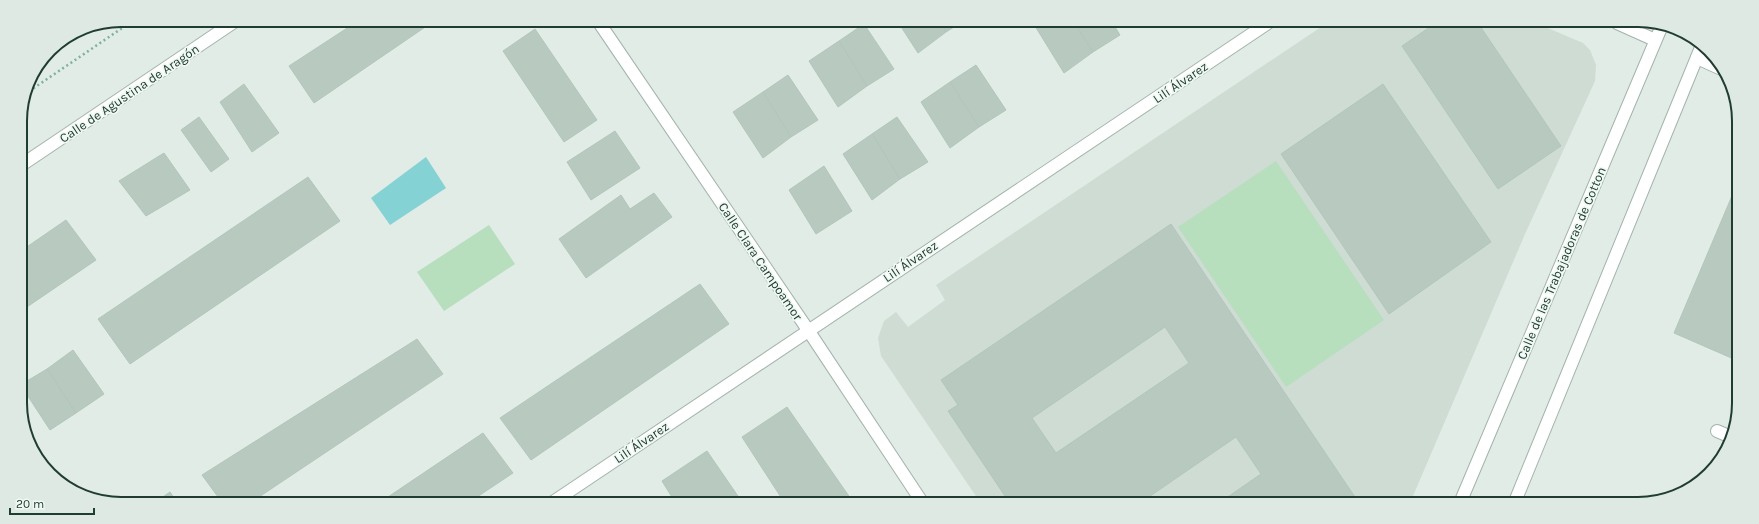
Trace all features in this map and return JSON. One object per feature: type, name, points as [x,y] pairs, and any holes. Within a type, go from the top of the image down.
[{"type":"street","name":"Calle de Agustina de Aragón","points":[[27,161],[227,27]]},
{"type":"street","name":"Calle Clara Campoamor","points":[[602,27],[808,330],[919,497]]},
{"type":"street","name":"Lilí Álvarez","points":[[560,497],[1261,27]]},
{"type":"street","points":[[1626,27],[1656,40]]},
{"type":"street","name":"Calle de las Trabajadoras de Cotton","points":[[1463,497],[1660,30]]},
{"type":"street","points":[[1517,497],[1700,51]]},
{"type":"street","points":[[1697,58],[1714,66]]},
{"type":"street","points":[[1717,431],[1726,435]]},
{"type":"path","points":[[33,89],[124,27]]},
{"type":"shaded area","points":[[1321,27],[1545,27],[1583,43],[1590,50],[1596,65],[1595,81],[1525,234],[1413,497],[977,497],[881,356],[878,338],[884,321],[896,312],[908,327],[945,300],[936,285]]},
{"type":"green space","points":[[1276,161],[1384,320],[1286,387],[1178,227]]},
{"type":"green space","points":[[489,225],[515,264],[444,311],[417,272]]},
{"type":"water","points":[[426,157],[446,188],[390,225],[371,198]]},
{"type":"building","points":[[349,27],[425,27],[314,103],[289,66]]},
{"type":"building","points":[[860,27],[866,27],[894,69],[867,86],[839,41]]},
{"type":"building","points":[[901,27],[943,27],[946,32],[918,53]]},
{"type":"building","points":[[943,27],[954,27],[946,32]]},
{"type":"building","points":[[1036,27],[1077,27],[1093,52],[1064,73]]},
{"type":"building","points":[[1077,27],[1115,27],[1120,35],[1093,52]]},
{"type":"building","points":[[1430,27],[1481,27],[1561,146],[1498,189],[1402,46]]},
{"type":"building","points":[[535,29],[597,120],[564,142],[503,51]]},
{"type":"building","points":[[839,41],[867,86],[838,107],[809,61]]},
{"type":"building","points":[[976,65],[1006,110],[979,127],[950,82]]},
{"type":"building","points":[[788,75],[818,120],[791,137],[763,92]]},
{"type":"building","points":[[950,82],[979,127],[950,148],[921,102]]},
{"type":"building","points":[[244,84],[279,133],[252,152],[220,102]]},
{"type":"building","points":[[1383,84],[1491,242],[1389,314],[1281,154]]},
{"type":"building","points":[[763,92],[791,137],[763,158],[733,112]]},
{"type":"building","points":[[199,117],[229,159],[211,172],[181,130]]},
{"type":"building","points":[[897,117],[928,162],[900,179],[872,134]]},
{"type":"building","points":[[615,131],[640,168],[591,200],[567,162]]},
{"type":"building","points":[[872,134],[900,179],[872,200],[843,154]]},
{"type":"building","points":[[164,153],[190,190],[146,216],[119,181]]},
{"type":"building","points":[[824,166],[852,211],[816,234],[789,190]]},
{"type":"building","points":[[308,177],[340,221],[130,364],[98,319]]},
{"type":"building","points":[[654,193],[672,217],[586,278],[559,239],[621,195],[630,209]]},
{"type":"building","points":[[1732,196],[1732,358],[1674,333]]},
{"type":"building","points":[[66,220],[96,260],[27,307],[27,247]]},
{"type":"building","points":[[1171,224],[1355,497],[1228,497],[1261,474],[1236,437],[1149,497],[1006,497],[948,411],[958,405],[941,380]],"holes":[[[1165,327],[1189,363],[1056,453],[1032,418]]]},
{"type":"building","points":[[700,284],[729,324],[531,460],[500,418]]},
{"type":"building","points":[[417,339],[443,374],[259,497],[218,497],[202,475]]},
{"type":"building","points":[[73,350],[104,394],[76,413],[47,369]]},
{"type":"building","points":[[47,369],[76,413],[50,430],[27,395],[27,381]]},
{"type":"building","points":[[787,407],[850,497],[781,497],[742,437]]},
{"type":"building","points":[[483,433],[513,473],[477,497],[388,497]]},
{"type":"building","points":[[707,451],[739,497],[672,497],[662,481]]},
{"type":"building","points":[[170,492],[173,497],[163,497]]}]
